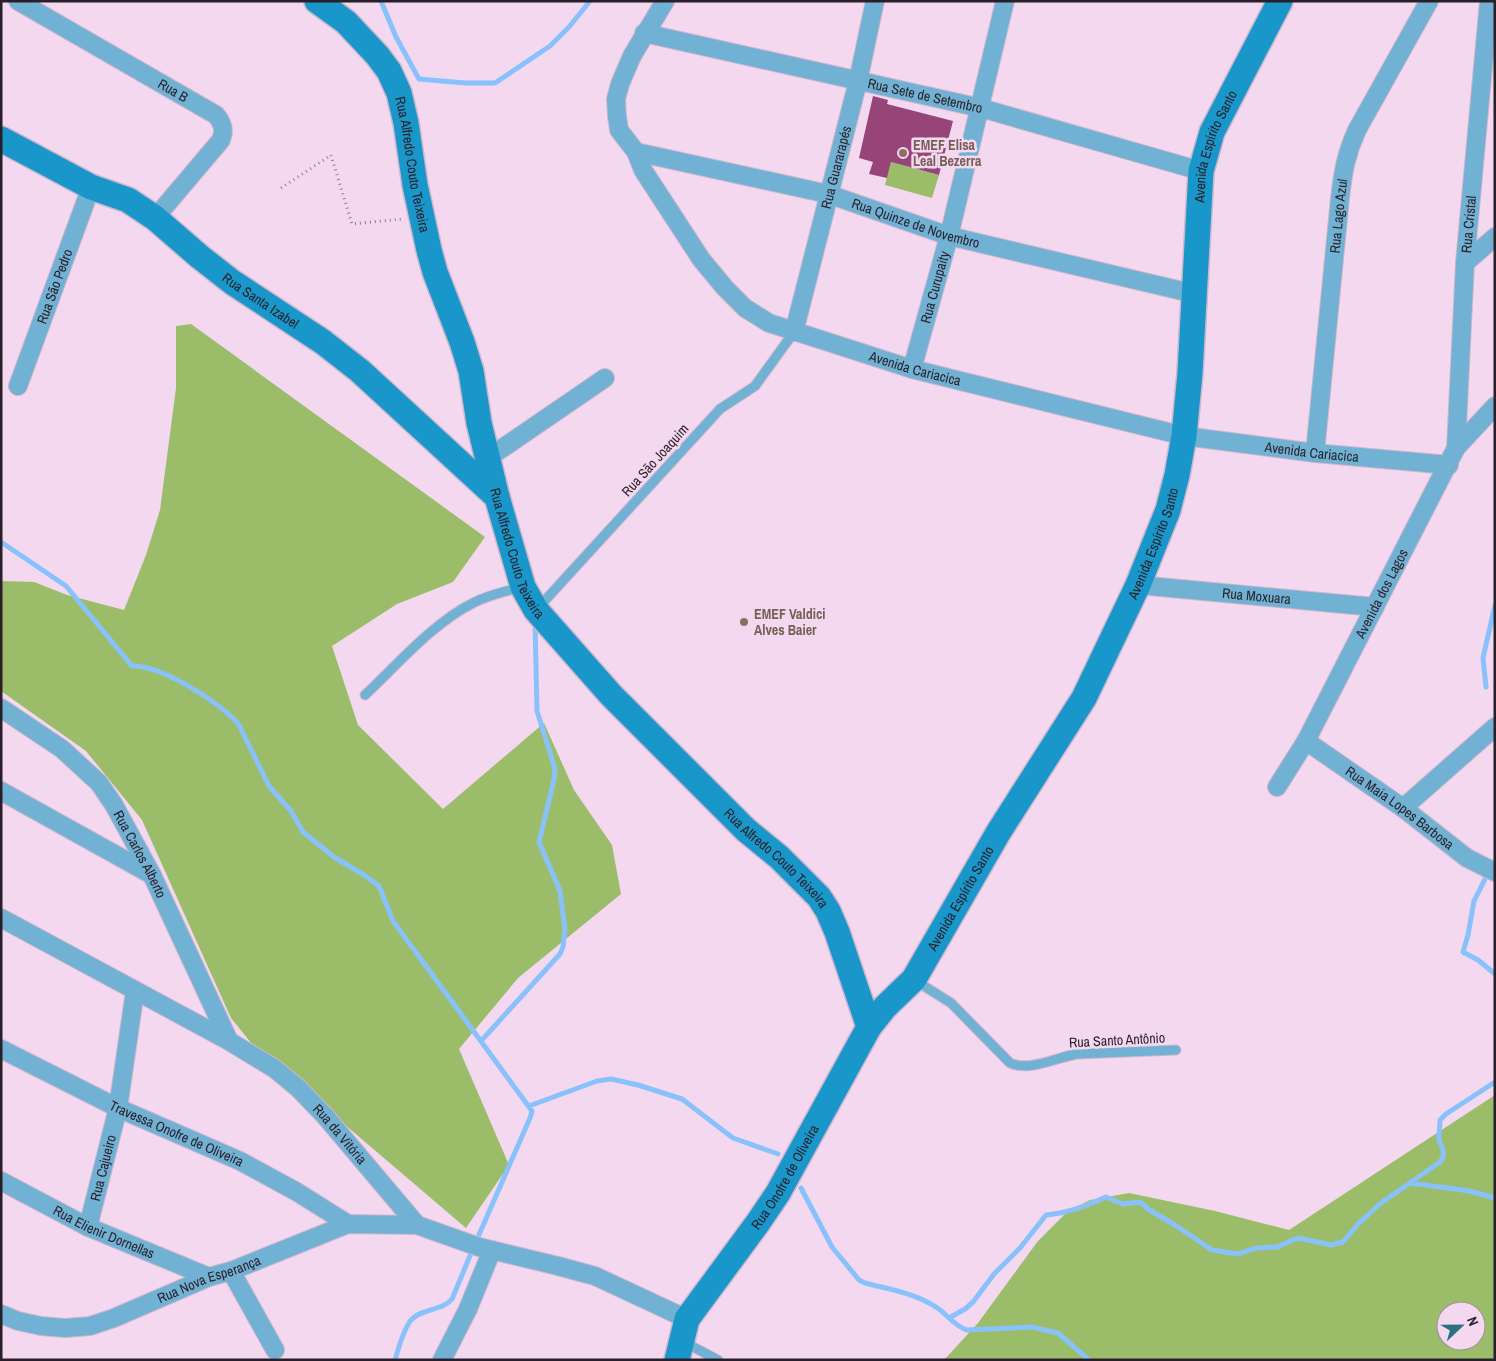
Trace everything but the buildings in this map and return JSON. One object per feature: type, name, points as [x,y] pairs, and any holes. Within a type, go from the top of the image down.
[{"type":"street","name":"Rua B","points":[[18,1],[99,46],[216,115],[221,120],[224,133],[221,140],[155,218]]},
{"type":"street","name":"Rua Alfredo Couto Teixeira","points":[[317,1],[346,22],[361,36],[389,71],[399,93],[406,123],[421,217],[435,272],[471,371],[479,423],[497,497],[523,587],[536,610],[611,695],[746,830],[779,857],[819,897],[828,911],[837,932],[869,1027]]},
{"type":"street","name":"Avenida Cariacica","points":[[665,1],[644,33],[623,77],[616,99],[619,130],[636,152],[642,170],[701,259],[725,288],[745,308],[768,323],[912,369],[1184,436],[1315,453],[1449,465]]},
{"type":"street","name":"Rua Guararapés","points":[[794,332],[858,81],[875,1]]},
{"type":"street","name":"Rua Curupaity","points":[[912,369],[949,236],[1005,1]]},
{"type":"street","name":"Avenida Espírito Santo","points":[[869,1027],[914,979],[998,833],[1084,698],[1138,585],[1172,495],[1184,436],[1195,294],[1201,171],[1212,132],[1280,1]]},
{"type":"street","name":"Rua Lago Azul","points":[[1315,453],[1343,168],[1348,149],[1357,130],[1429,1]]},
{"type":"street","name":"Rua Cristal","points":[[1456,448],[1465,263],[1489,1]]},
{"type":"street","name":"Rua Sete de Setembro","points":[[644,33],[981,108],[1201,171]]},
{"type":"street","name":"Rua Santa Izabel","points":[[1,139],[91,187],[128,200],[155,218],[200,258],[232,282],[323,342],[360,371],[497,497]]},
{"type":"street","name":"Rua Quinze de Novembro","points":[[636,152],[828,194],[949,236],[1195,294]]},
{"type":"street","name":"Rua São Pedro","points":[[18,386],[91,187]]},
{"type":"street","points":[[1465,263],[1495,237]]},
{"type":"street","points":[[488,458],[605,378]]},
{"type":"street","name":"Avenida dos Lagos","points":[[1277,787],[1306,741],[1449,465],[1456,448],[1495,406]]},
{"type":"street","name":"Rua Moxuara","points":[[1138,585],[1375,607]]},
{"type":"street","name":"Rua Carlos Alberto","points":[[1,708],[62,749],[99,783],[114,805],[152,875],[229,1041]]},
{"type":"street","points":[[1403,808],[1495,727]]},
{"type":"street","name":"Rua Maia Lopes Barbosa","points":[[1306,741],[1403,808],[1467,858],[1495,872]]},
{"type":"street","points":[[1,791],[152,875]]},
{"type":"street","name":"Rua da Vitória","points":[[1,918],[229,1041],[275,1069],[298,1088],[357,1152],[417,1225]]},
{"type":"street","name":"Rua Cajueiro","points":[[88,1227],[118,1108],[135,991]]},
{"type":"street","name":"Rua Onofre de Oliveira","points":[[681,1340],[778,1193],[869,1027]]},
{"type":"street","name":"Travessa Onofre de Oliveira","points":[[1,1049],[118,1108],[240,1161],[297,1192],[348,1224]]},
{"type":"street","name":"Rua Elienir Dornellas","points":[[1,1181],[88,1227],[209,1277]]},
{"type":"street","name":"Rua Nova Esperança","points":[[1,1314],[18,1321],[41,1326],[64,1328],[90,1326],[114,1318],[209,1277],[230,1271],[348,1224],[417,1225]]},
{"type":"street","points":[[417,1225],[479,1247],[595,1276],[681,1340]]},
{"type":"street","points":[[442,1360],[468,1309],[492,1250]]},
{"type":"street","points":[[230,1271],[275,1350]]},
{"type":"lane","name":"Rua São Joaquim","points":[[536,610],[720,409],[755,386],[794,332]]},
{"type":"lane","points":[[365,695],[432,631],[456,612],[492,595],[523,587]]},
{"type":"lane","name":"Rua Santo Antônio","points":[[914,979],[951,1003],[1010,1063],[1016,1066],[1030,1066],[1062,1056],[1077,1054],[1176,1050]]},
{"type":"lane","points":[[681,1340],[718,1360]]},
{"type":"path","points":[[281,188],[331,155],[352,224],[421,217]]},
{"type":"green space","points":[[891,162],[939,175],[932,198],[885,185]]},
{"type":"green space","points":[[191,324],[485,537],[453,582],[397,604],[332,646],[358,725],[443,809],[544,723],[574,790],[612,845],[621,894],[518,978],[459,1049],[509,1165],[466,1228],[256,1049],[231,1018],[142,820],[86,751],[1,691],[1,581],[34,582],[67,595],[124,610],[146,555],[160,510],[176,388],[176,326]]},
{"type":"green space","points":[[1495,1095],[1495,1360],[944,1360],[978,1323],[1038,1241],[1068,1211],[1090,1200],[1129,1193],[1215,1211],[1289,1230]]},
{"type":"waterway","points":[[381,1],[396,37],[419,79],[465,83],[495,83],[550,46],[569,27],[590,1]]},
{"type":"waterway","points":[[1,542],[66,586],[132,666],[144,667],[174,678],[205,696],[231,716],[239,725],[269,786],[291,811],[303,832],[334,857],[379,886],[393,921],[532,1111],[478,1237]]},
{"type":"waterway","points":[[1486,687],[1483,658],[1495,605]]},
{"type":"waterway","points":[[481,1041],[560,954],[563,947],[565,929],[560,891],[539,842],[555,769],[537,711],[535,622]]},
{"type":"waterway","points":[[1486,877],[1474,901],[1463,952],[1478,960],[1495,974]]},
{"type":"waterway","points":[[529,1106],[597,1081],[611,1079],[638,1085],[682,1099],[733,1138],[778,1154]]},
{"type":"waterway","points":[[949,1318],[973,1302],[994,1274],[1020,1248],[1046,1215],[1077,1209],[1106,1197],[1123,1204],[1140,1202],[1212,1250],[1238,1254],[1256,1248],[1277,1247],[1298,1238],[1331,1245],[1343,1242],[1358,1224],[1381,1203],[1440,1162],[1443,1155],[1439,1138],[1440,1120],[1446,1114],[1495,1082]]},
{"type":"waterway","points":[[1410,1183],[1470,1191],[1495,1198]]},
{"type":"waterway","points":[[801,1188],[832,1247],[859,1280],[928,1302],[958,1326],[967,1330],[1032,1327],[1058,1333],[1089,1360]]},
{"type":"waterway","points":[[395,1360],[403,1334],[411,1320],[421,1313],[443,1306],[452,1299],[472,1251]]},
{"type":"place","name":"EMEF Elisa Leal Bezerra","points":[[903,153]]},
{"type":"place","name":"EMEF Valdici Alves Baier","points":[[744,622]]}]
